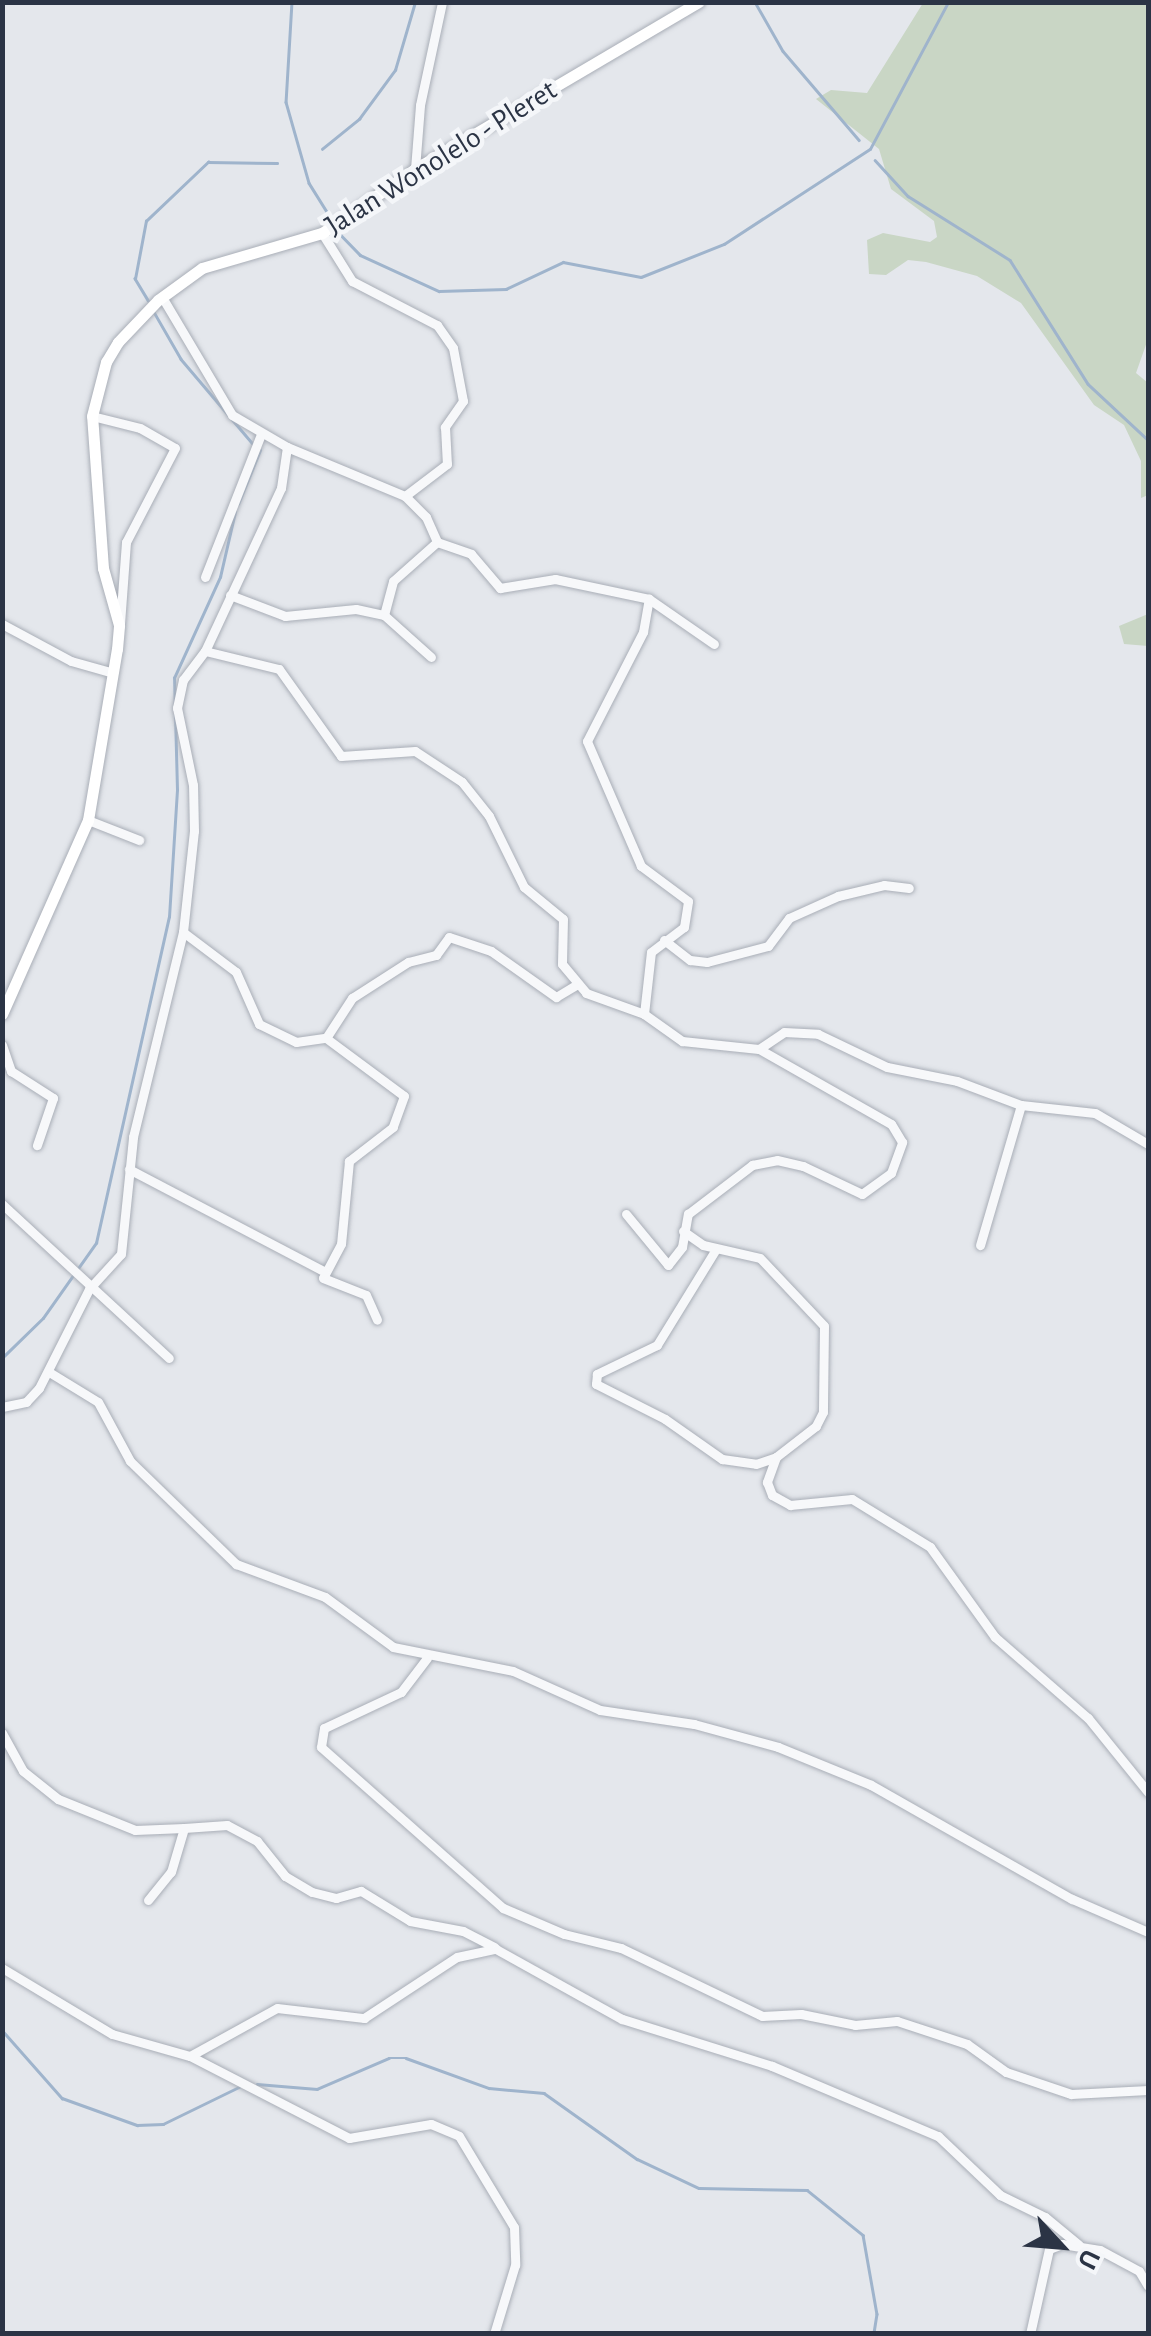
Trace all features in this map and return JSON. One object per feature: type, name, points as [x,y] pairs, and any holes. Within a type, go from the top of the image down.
[{"type":"main road","name":"Jalan Wonolelo - Pleret","points":[[2,1014],[88,820],[119,624],[102,568],[92,416],[106,362],[134,324],[202,268],[322,233],[415,169],[698,2]]},
{"type":"street","points":[[415,169],[420,105],[442,2]]},
{"type":"street","points":[[322,233],[352,281],[437,324],[454,348],[463,401],[445,427],[448,464],[405,496]]},
{"type":"street","points":[[160,299],[220,402],[260,436],[405,496],[426,516],[437,542],[471,554],[500,588],[555,579],[649,599],[714,644]]},
{"type":"street","points":[[92,416],[140,428],[175,450],[126,542],[119,624]]},
{"type":"street","points":[[205,577],[260,436]]},
{"type":"street","points":[[2,1407],[26,1402],[48,1372],[89,1288],[122,1254],[129,1169],[183,932],[194,807],[177,708],[183,680],[205,651],[287,473],[286,448]]},
{"type":"street","points":[[384,615],[393,581],[437,542]]},
{"type":"street","points":[[230,595],[285,616],[356,609],[384,615],[431,657]]},
{"type":"street","points":[[644,1014],[648,962],[664,940],[684,927],[688,901],[642,866],[586,741],[643,632],[649,599]]},
{"type":"street","points":[[2,624],[71,661],[110,672]]},
{"type":"street","points":[[205,651],[279,669],[341,756],[415,751],[462,782],[490,816],[524,887],[563,919],[562,964],[576,985],[644,1014],[682,1041],[759,1049],[826,1084],[854,1109],[891,1124],[902,1154],[892,1173],[862,1194],[802,1166],[777,1160],[752,1166],[688,1214],[679,1253],[664,1264],[626,1214]]},
{"type":"street","points":[[88,820],[138,840]]},
{"type":"street","points":[[664,940],[690,960],[706,962],[768,946],[789,918],[838,896],[884,885],[909,888]]},
{"type":"street","points":[[183,932],[236,972],[268,1031],[296,1042],[326,1038],[404,1096],[393,1128],[349,1161],[341,1244],[325,1272],[328,1284],[366,1295],[377,1320]]},
{"type":"street","points":[[326,1038],[352,998],[408,962],[436,955],[448,937],[491,952],[556,997],[576,985]]},
{"type":"street","points":[[759,1049],[784,1032],[818,1034],[888,1068],[958,1081],[1021,1106],[1074,1107],[1148,1144]]},
{"type":"street","points":[[2,1045],[10,1071],[53,1098],[37,1145]]},
{"type":"street","points":[[980,1245],[1021,1106]]},
{"type":"street","points":[[129,1169],[325,1272]]},
{"type":"street","points":[[2,1204],[169,1358]]},
{"type":"street","points":[[683,1231],[716,1249],[760,1258],[824,1326],[822,1412],[816,1426],[776,1457],[756,1464],[722,1458],[596,1384],[598,1374],[657,1345],[716,1249]]},
{"type":"street","points":[[48,1372],[98,1402],[130,1460],[236,1564],[324,1597],[370,1636],[427,1658],[514,1671],[600,1710],[694,1724],[778,1747],[871,1785],[1072,1899],[1148,1932]]},
{"type":"street","points":[[776,1457],[767,1482],[779,1502],[852,1499],[930,1547],[995,1637],[1088,1718],[1148,1792]]},
{"type":"street","points":[[427,1658],[405,1689],[324,1728],[320,1748],[503,1908],[564,1934],[621,1948],[762,2016],[801,2014],[855,2025],[897,2022],[967,2044],[1006,2072],[1048,2088],[1086,2097],[1148,2090]]},
{"type":"street","points":[[2,1733],[23,1772],[58,1799],[135,1830],[238,1827],[312,1892],[336,1898],[361,1891],[410,1921],[463,1931],[622,2019],[772,2066],[938,2136],[1000,2195],[1045,2217],[1080,2245],[1120,2258],[1148,2286]]},
{"type":"street","points":[[148,1900],[171,1872],[184,1828]]},
{"type":"street","points":[[190,2056],[277,2008],[364,2018],[456,1957],[496,1949]]},
{"type":"street","points":[[2,1968],[112,2034],[190,2056],[349,2138],[431,2124],[460,2136],[514,2227],[514,2265],[494,2334]]},
{"type":"street","points":[[1030,2334],[1042,2260],[1049,2249],[1080,2245]]},
{"type":"green space","points":[[923,3],[1148,3],[1148,339],[1136,373],[1148,383],[1148,495],[1141,498],[1141,461],[1124,425],[1094,405],[1021,303],[977,276],[926,262],[908,260],[886,275],[869,274],[867,240],[883,233],[930,242],[937,237],[934,221],[891,189],[879,149],[816,99],[831,90],[867,93]]},
{"type":"green space","points":[[1148,614],[1148,646],[1124,644],[1119,626]]},
{"type":"waterway","points":[[292,2],[286,102],[309,183],[330,217]]},
{"type":"waterway","points":[[322,149],[359,119],[395,70],[415,2]]},
{"type":"waterway","points":[[755,2],[783,51],[859,140]]},
{"type":"waterway","points":[[340,234],[360,255],[439,291],[506,289],[563,262],[641,277],[724,244],[870,149],[948,2]]},
{"type":"waterway","points":[[875,160],[908,196],[1010,260],[1088,384],[1148,440]]},
{"type":"waterway","points":[[148,301],[135,279],[146,221],[208,162],[277,163]]},
{"type":"waterway","points":[[154,312],[181,359],[254,445]]},
{"type":"waterway","points":[[238,504],[260,450]]},
{"type":"waterway","points":[[2,1358],[43,1318],[96,1243],[169,917],[177,790],[174,678],[220,577],[235,512]]},
{"type":"waterway","points":[[2,2030],[62,2098],[137,2125],[163,2124],[239,2087]]},
{"type":"waterway","points":[[257,2084],[317,2089],[389,2058],[406,2058],[489,2088],[544,2093],[637,2159],[699,2188],[807,2190],[863,2235],[877,2314],[874,2334]]}]
